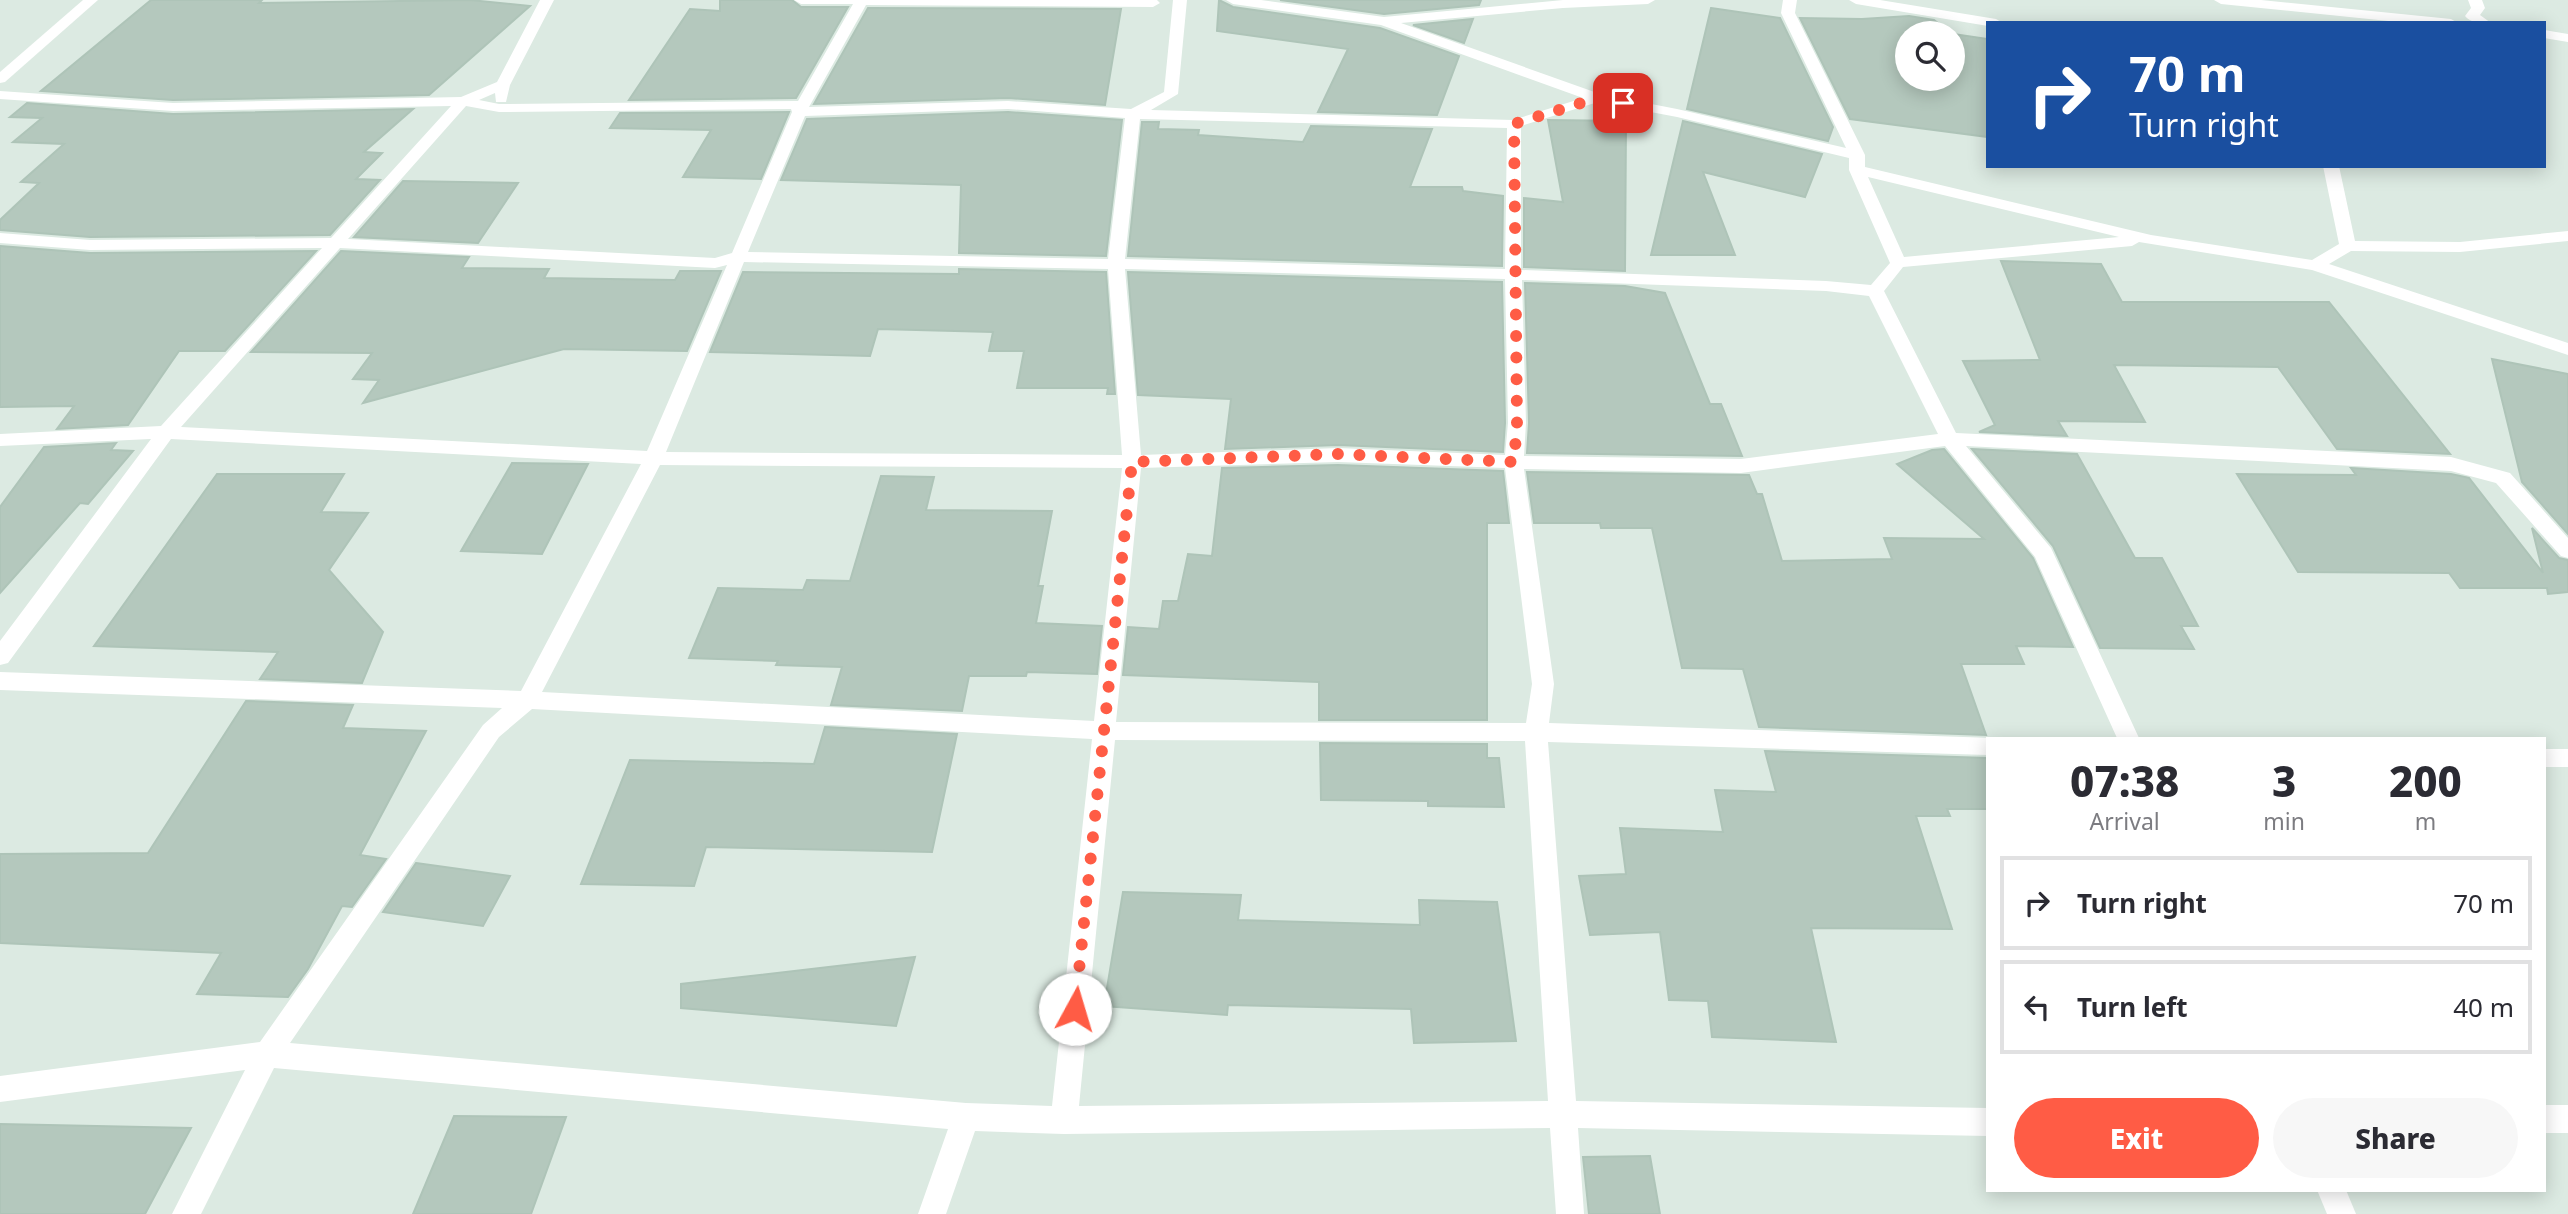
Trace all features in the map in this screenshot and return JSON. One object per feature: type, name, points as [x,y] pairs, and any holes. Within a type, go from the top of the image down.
[{"type":"street","points":[[0,79],[91,0]]},
{"type":"street","points":[[499,108],[503,85],[547,0]]},
{"type":"street","points":[[801,0],[1153,1]]},
{"type":"street","points":[[1133,114],[1171,94],[1180,0]]},
{"type":"street","points":[[1233,0],[1382,20],[1597,98],[1677,113],[2151,240],[2315,265],[2568,349]]},
{"type":"street","points":[[1382,20],[1648,0]]},
{"type":"street","points":[[1790,0],[1788,13],[1857,162],[1898,263]]},
{"type":"street","points":[[1856,0],[1986,21]]},
{"type":"street","points":[[2221,0],[2431,21]]},
{"type":"street","points":[[2475,0],[2478,8],[2472,16],[2481,21]]},
{"type":"street","points":[[186,1214],[267,1054],[491,731],[527,700],[654,458],[799,112],[858,1]]},
{"type":"street","points":[[2546,34],[2568,38]]},
{"type":"street","points":[[0,657],[166,432],[463,101],[503,85]]},
{"type":"street","points":[[0,94],[173,107],[463,101],[499,108],[797,105],[799,112]]},
{"type":"street","points":[[799,112],[1008,105],[1133,114],[1514,124],[1597,98]]},
{"type":"street","points":[[1063,1120],[1132,462],[1116,262],[1133,114]]},
{"type":"street","points":[[1514,124],[1513,273],[1517,423],[1514,462],[1543,684],[1536,732],[1570,1214]]},
{"type":"street","points":[[2331,168],[2348,246]]},
{"type":"street","points":[[2315,265],[2348,246],[2460,247],[2568,236]]},
{"type":"street","points":[[0,238],[90,245],[335,243],[715,263],[737,257],[1116,262],[1513,273],[1875,290]]},
{"type":"street","points":[[1875,290],[1898,263],[2151,240]]},
{"type":"street","points":[[1875,290],[1950,439],[2044,553],[2128,737]]},
{"type":"street","points":[[0,440],[166,432],[654,458],[1132,462],[1338,454],[1514,462],[1741,466],[1950,439],[2451,464],[2503,478],[2568,551]]},
{"type":"street","points":[[0,681],[527,700],[1105,732],[1536,732],[1986,746]]},
{"type":"street","points":[[2546,758],[2568,758]]},
{"type":"street","points":[[0,1089],[267,1054],[966,1117],[1063,1120],[1563,1114],[1986,1122]]},
{"type":"street","points":[[932,1214],[966,1117]]},
{"type":"street","points":[[2546,1119],[2568,1119]]},
{"type":"street","points":[[2332,1192],[2342,1214]]},
{"type":"building","points":[[151,0],[262,0],[259,3],[470,0],[530,6],[429,95],[173,100],[41,91]]},
{"type":"building","points":[[720,0],[792,0],[801,7],[848,7],[796,98],[629,100],[690,9],[720,11]]},
{"type":"building","points":[[1219,0],[1233,7],[1380,28],[1459,56],[1437,115],[1318,112],[1348,49],[1217,31]]},
{"type":"building","points":[[1280,0],[1481,0],[1479,5],[1384,14]]},
{"type":"building","points":[[868,8],[1121,9],[1105,105],[1008,98],[814,104]]},
{"type":"building","points":[[1711,8],[1780,18],[1833,127],[1828,141],[1687,109]]},
{"type":"building","points":[[1909,16],[1934,20],[1895,21],[1895,91],[1965,91],[1965,36],[1986,39],[1986,137],[1850,119],[1800,18],[1862,19]]},
{"type":"building","points":[[1473,19],[1464,43],[1413,25]]},
{"type":"building","points":[[27,103],[173,114],[413,109],[364,152],[382,153],[356,179],[380,180],[330,235],[90,237],[0,230],[0,220],[39,183],[21,182],[64,144],[13,142],[42,118],[10,117]]},
{"type":"building","points":[[789,112],[761,179],[683,177],[711,130],[610,128],[620,113]]},
{"type":"building","points":[[1008,112],[1122,120],[1106,256],[959,253],[961,185],[781,180],[807,119]]},
{"type":"building","points":[[1548,120],[1626,121],[1625,271],[1524,267],[1524,198],[1563,202]]},
{"type":"building","points":[[1683,121],[1822,154],[1805,197],[1703,172],[1735,255],[1651,255]]},
{"type":"building","points":[[1142,122],[1159,122],[1158,129],[1199,130],[1198,135],[1303,142],[1311,126],[1432,129],[1410,187],[1462,187],[1463,191],[1503,196],[1502,266],[1128,256]]},
{"type":"building","points":[[403,181],[518,183],[478,243],[354,237]]},
{"type":"building","points":[[0,246],[90,253],[316,251],[225,351],[179,351],[128,425],[57,429],[74,406],[0,407]]},
{"type":"building","points":[[341,251],[469,257],[462,268],[549,269],[544,278],[675,280],[680,271],[721,271],[687,351],[564,349],[363,403],[379,380],[353,379],[372,353],[251,352]]},
{"type":"building","points":[[2001,261],[2101,264],[2122,302],[2329,302],[2450,454],[2337,449],[2278,367],[2114,365],[2145,422],[2058,421],[2067,436],[1979,432],[1995,425],[1963,361],[2040,360]]},
{"type":"building","points":[[959,269],[1106,272],[1115,394],[1107,394],[1108,388],[1017,388],[1024,351],[989,351],[993,332],[878,329],[870,356],[710,352],[743,272],[959,274]]},
{"type":"building","points":[[1128,272],[1502,282],[1505,423],[1503,452],[1338,445],[1225,449],[1231,399],[1138,395]]},
{"type":"building","points":[[1525,283],[1625,286],[1665,293],[1710,404],[1721,404],[1742,456],[1527,453],[1529,423]]},
{"type":"building","points":[[2492,359],[2568,374],[2568,534],[2522,482]]},
{"type":"building","points":[[116,443],[111,450],[133,451],[88,504],[80,503],[0,593],[0,507],[44,447]]},
{"type":"building","points":[[1944,449],[2033,558],[2073,647],[2016,646],[2024,664],[1961,664],[1986,735],[1759,727],[1743,669],[1682,668],[1652,528],[1601,528],[1600,523],[1534,523],[1527,472],[1749,475],[1757,494],[1762,494],[1782,561],[1892,559],[1884,538],[1984,539],[1897,464],[1932,450]]},
{"type":"building","points":[[1972,449],[2077,454],[2135,558],[2162,558],[2198,626],[2181,626],[2194,649],[2100,648],[2053,546]]},
{"type":"building","points":[[512,463],[588,464],[542,554],[461,551]]},
{"type":"building","points":[[1338,465],[1503,471],[1509,523],[1487,523],[1487,720],[1319,720],[1319,682],[1123,675],[1128,627],[1159,629],[1163,601],[1178,601],[1188,554],[1212,556],[1222,468]]},
{"type":"building","points":[[2351,468],[2451,474],[2469,478],[2543,573],[2532,528],[2559,558],[2568,560],[2568,592],[2548,594],[2547,588],[2460,588],[2449,573],[2298,572],[2237,474],[2356,475]]},
{"type":"building","points":[[217,474],[344,474],[321,512],[368,513],[329,570],[383,632],[362,683],[260,679],[278,652],[94,646]]},
{"type":"building","points":[[881,476],[934,477],[926,510],[1052,511],[1038,586],[1043,586],[1036,623],[1102,626],[1097,674],[1027,672],[1026,676],[969,676],[962,711],[831,705],[842,667],[776,665],[778,661],[689,658],[718,588],[803,590],[807,580],[850,581]]},
{"type":"building","points":[[246,701],[353,705],[343,728],[426,731],[360,855],[386,859],[352,907],[342,906],[308,969],[288,997],[197,994],[221,953],[0,943],[0,854],[148,853]]},
{"type":"building","points":[[825,727],[957,734],[932,852],[706,847],[694,886],[581,884],[630,760],[814,764]]},
{"type":"building","points":[[1320,743],[1487,744],[1487,758],[1499,758],[1504,807],[1428,806],[1428,801],[1321,800]]},
{"type":"building","points":[[1765,751],[1986,758],[1986,809],[1947,809],[1950,816],[1916,816],[1952,929],[1811,928],[1836,1042],[1712,1037],[1708,1001],[1669,1000],[1660,932],[1590,935],[1579,876],[1626,874],[1620,828],[1723,832],[1715,790],[1776,792]]},
{"type":"building","points":[[416,863],[510,876],[483,926],[383,912]]},
{"type":"building","points":[[1123,892],[1241,895],[1238,920],[1420,925],[1419,900],[1497,902],[1516,1041],[1414,1043],[1411,1009],[1228,1005],[1227,1015],[1104,1006]]},
{"type":"building","points":[[915,957],[896,1026],[681,1008],[681,984]]},
{"type":"building","points":[[454,1116],[566,1117],[531,1214],[413,1214]]},
{"type":"building","points":[[0,1124],[191,1128],[145,1214],[0,1214]]},
{"type":"building","points":[[1650,1156],[1660,1214],[1589,1214],[1583,1157]]},
{"type":"route","points":[[1075,1009],[1132,462],[1338,454],[1514,462],[1517,423],[1513,273],[1514,124],[1597,98],[1623,103]]}]
